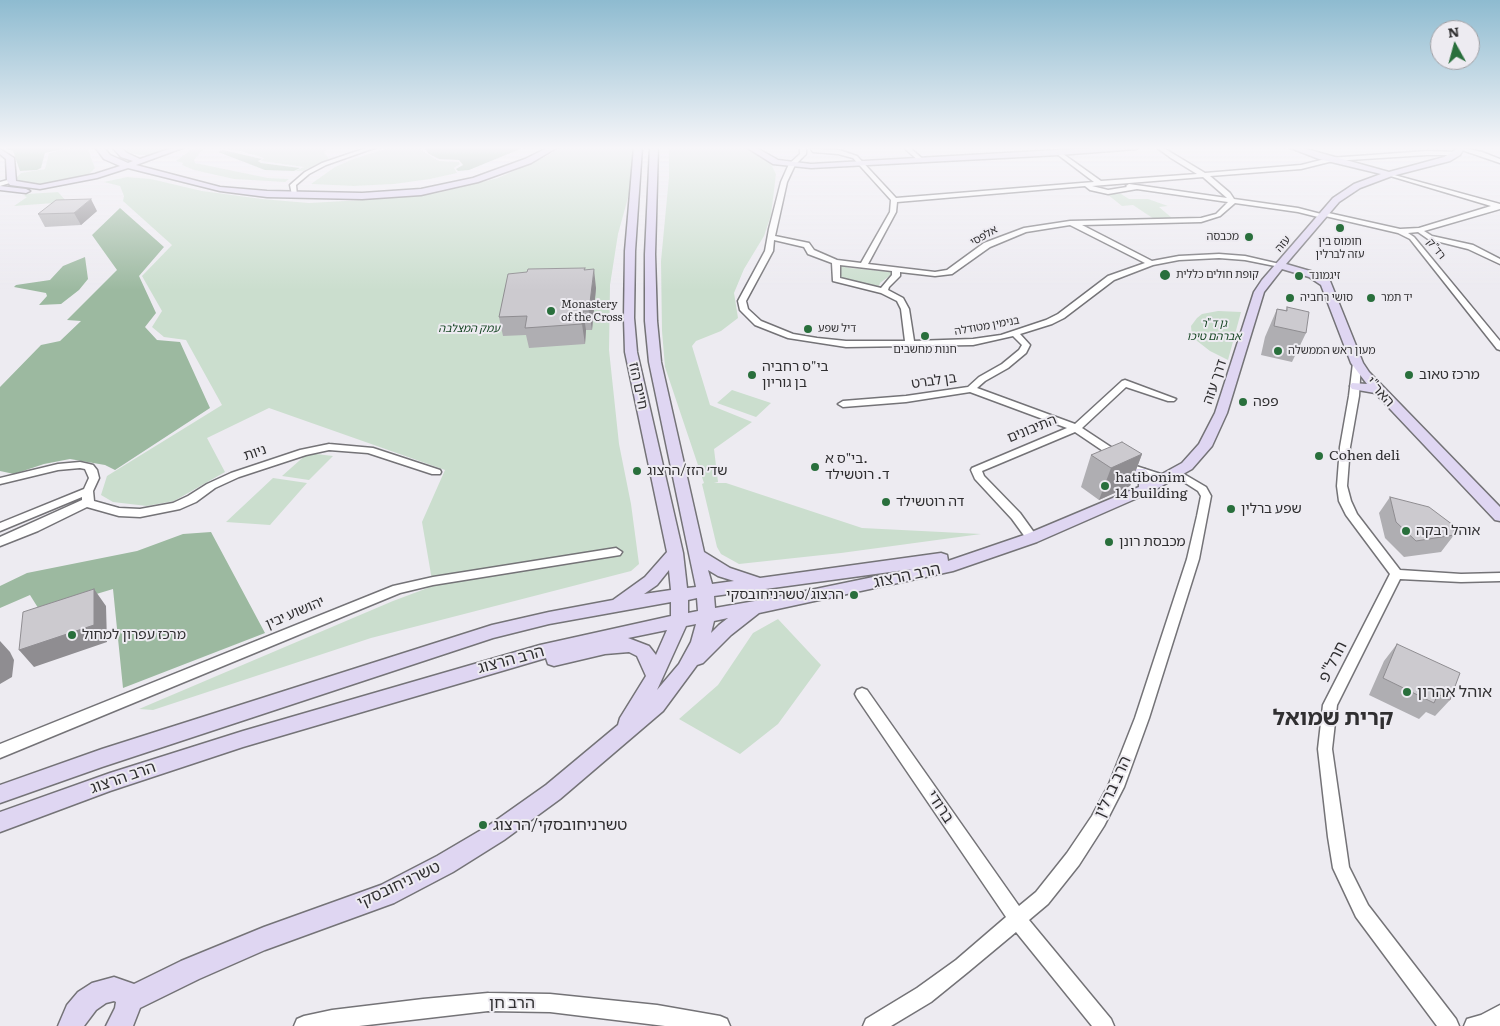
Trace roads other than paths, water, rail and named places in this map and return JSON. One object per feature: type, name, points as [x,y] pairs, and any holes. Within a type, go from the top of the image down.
[{"type":"street","points":[[343,195],[378,195]]},
{"type":"street","name":"חיים הזז","points":[[634,195],[630,251],[629,318],[631,352],[675,553],[680,596],[680,621]]},
{"type":"street","name":"חיים הזז","points":[[652,195],[650,254],[651,321],[655,362],[698,555],[705,592],[707,616]]},
{"type":"street","points":[[783,195],[772,233],[806,245],[811,252],[836,262],[836,280],[884,291],[896,296],[904,309],[910,344]]},
{"type":"street","points":[[863,266],[893,212],[894,200],[889,195]]},
{"type":"street","points":[[894,200],[957,195]]},
{"type":"street","name":"רד\"ק","points":[[1184,195],[1298,210],[1400,231],[1412,238],[1500,347]]},
{"type":"street","points":[[1228,195],[1232,202]]},
{"type":"street","name":"עזה","points":[[1280,265],[1343,195]]},
{"type":"street","points":[[1461,195],[1500,206]]},
{"type":"street","name":"אלפסי","points":[[836,262],[925,274],[949,272],[987,245],[1016,232],[1048,225],[1074,223],[1201,220],[1218,215],[1232,202]]},
{"type":"street","points":[[1400,231],[1419,230],[1500,206]]},
{"type":"street","points":[[1074,223],[1151,263]]},
{"type":"street","points":[[1419,230],[1430,238]]},
{"type":"street","name":"בנימין מטודלה","points":[[772,233],[769,251],[742,301],[744,310],[758,323],[791,336],[846,344],[973,342],[1015,333],[1061,316],[1111,278],[1151,263],[1179,258],[1219,256],[1245,258],[1280,265]]},
{"type":"street","points":[[1412,238],[1430,238],[1470,247],[1500,262]]},
{"type":"street","name":"האר\"י","points":[[1280,265],[1313,275],[1326,283],[1357,363],[1378,390],[1500,516]]},
{"type":"street","name":"דרך עזה","points":[[1172,476],[1196,458],[1209,438],[1220,413],[1259,292],[1280,265]]},
{"type":"street","points":[[884,291],[885,286],[896,276],[896,271]]},
{"type":"street","name":"בן לברט","points":[[843,404],[906,399],[971,390],[982,379],[1005,366],[1024,351],[1026,345],[1015,333]]},
{"type":"street","points":[[1357,363],[1356,386],[1345,448],[1342,486],[1345,500],[1352,516],[1396,574],[1461,578],[1500,576]]},
{"type":"street","name":"התיבונים","points":[[1032,538],[1016,516],[979,477],[976,470],[1076,428],[1124,383],[1171,399]]},
{"type":"street","points":[[1356,386],[1378,390]]},
{"type":"street","points":[[971,390],[1076,428],[1140,472],[1146,479],[1146,489]]},
{"type":"street","name":"ניות","points":[[88,496],[94,506],[119,512],[140,513],[159,511],[192,499],[211,486],[235,475],[304,452],[329,447],[369,450],[436,472]]},
{"type":"street","points":[[0,481],[58,467],[80,465],[89,467],[93,472],[94,478],[88,496],[34,528],[0,542]]},
{"type":"street","points":[[1140,472],[1172,476]]},
{"type":"street","name":"הרב הרצוג","points":[[0,822],[110,782],[243,739],[432,682],[581,642],[680,621],[756,608],[947,567],[1032,538],[1172,476]]},
{"type":"street","name":"הרב ברלין","points":[[873,1026],[924,995],[1018,920],[1048,890],[1073,859],[1116,787],[1142,718],[1194,559],[1203,516],[1206,496],[1202,489],[1172,476]]},
{"type":"street","points":[[0,527],[88,496]]},
{"type":"street","name":"הרב הרצוג","points":[[0,794],[102,758],[492,632],[549,618],[613,606],[953,557],[1032,538]]},
{"type":"street","name":"יהושוע יבין","points":[[0,751],[397,589],[433,581],[616,552]]},
{"type":"street","points":[[613,606],[651,581],[675,553]]},
{"type":"street","points":[[698,555],[730,574],[761,584]]},
{"type":"street","name":"חרל\"פ","points":[[1396,574],[1330,705],[1325,749],[1341,868],[1362,911],[1448,1026]]},
{"type":"street","points":[[685,670],[725,630],[756,608]]},
{"type":"street","name":"טשרניחובסקי","points":[[129,1000],[190,970],[255,943],[386,895],[445,864],[496,833],[553,792],[656,705],[685,670],[700,643],[707,616]]},
{"type":"street","name":"טשרניחובסקי","points":[[616,739],[655,677],[680,621]]},
{"type":"street","points":[[432,682],[484,676],[597,649],[623,645],[631,645],[643,651],[652,666],[655,677]]},
{"type":"street","name":"ברודי","points":[[862,694],[1018,920],[1104,1026]]},
{"type":"street","points":[[71,1026],[81,1007],[101,992],[120,990],[125,992],[129,1000],[127,1012],[119,1026]]},
{"type":"street","name":"הרב חן","points":[[304,1026],[332,1020],[488,1002],[550,1003],[657,1015],[720,1026]]},
{"type":"street","points":[[1474,1026],[1484,1024],[1500,1015]]},
{"type":"place","name":"חומוס בין עזה לברלין","points":[[1340,228]]},
{"type":"place","name":"מכבסה","points":[[1249,237]]},
{"type":"place","name":"קופת חולים כללית","points":[[1165,275]]},
{"type":"place","name":"זיגמונד","points":[[1299,276]]},
{"type":"place","name":"סושי רחביה","points":[[1290,298]]},
{"type":"place","name":"יד תמר","points":[[1371,298]]},
{"type":"place","name":"Monastery of the Cross","points":[[551,311]]},
{"type":"place","name":"דיל שפע","points":[[808,329]]},
{"type":"place","name":"חנות מחשבים","points":[[925,336]]},
{"type":"place","name":"מעון ראש הממשלה","points":[[1278,351]]},
{"type":"place","name":"בי\"ס רחביה בן גוריון","points":[[752,375]]},
{"type":"place","name":"מרכז טאוב","points":[[1409,375]]},
{"type":"place","name":"פפה","points":[[1243,402]]},
{"type":"place","name":"Cohen deli","points":[[1319,456]]},
{"type":"place","name":"בי\"ס א. ד. רוטשילד","points":[[815,467]]},
{"type":"place","name":"שד׳ הזז/הרצוג","points":[[637,471]]},
{"type":"place","name":"hatibonim 14 building","points":[[1105,486]]},
{"type":"place","name":"דה רוטשילד","points":[[886,502]]},
{"type":"place","name":"שפע ברלין","points":[[1231,509]]},
{"type":"place","name":"אוהל רבקה","points":[[1406,531]]},
{"type":"place","name":"מכבסת רונן","points":[[1109,542]]},
{"type":"place","name":"הרצוג/טשרניחובסקי","points":[[854,595]]},
{"type":"place","name":"מרכז עפרון למחול","points":[[72,635]]},
{"type":"place","name":"אוהל אהרון","points":[[1407,692]]},
{"type":"place","name":"טשרניחובסקי/הרצוג","points":[[483,825]]},
{"type":"district","name":"קרית שמואל","points":[[1333,719]]},
{"type":"park label","name":"עמק המצלבה","points":[[469,329]]},
{"type":"park label","name":"גן ד\"ר אברהם טיכו","points":[[1214,330]]}]
